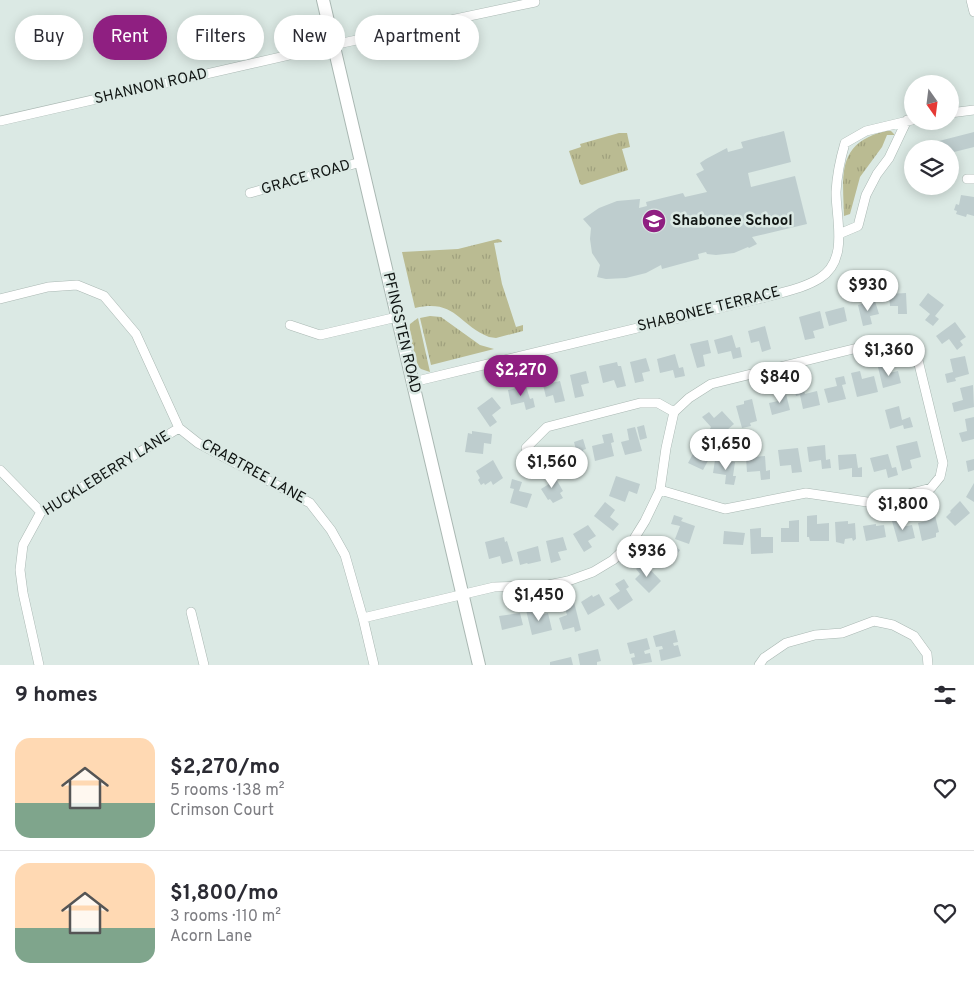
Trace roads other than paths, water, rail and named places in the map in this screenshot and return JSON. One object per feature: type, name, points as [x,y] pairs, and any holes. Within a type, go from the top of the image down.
[{"type":"main road","name":"PFINGSTEN ROAD","points":[[323,0],[327,15]]},
{"type":"main road","name":"PFINGSTEN ROAD","points":[[337,60],[479,665]]},
{"type":"street","name":"SHANNON ROAD","points":[[345,43],[535,2],[534,0]]},
{"type":"street","points":[[971,0],[974,12]]},
{"type":"street","name":"SHANNON ROAD","points":[[0,121],[274,59]]},
{"type":"street","points":[[959,112],[974,110]]},
{"type":"street","name":"SHABONEE TERRACE","points":[[413,382],[762,298],[807,284],[822,277],[830,268],[839,246],[836,194],[838,167],[845,143],[866,131],[904,122]]},
{"type":"street","points":[[839,234],[858,226],[866,195],[904,130]]},
{"type":"street","name":"GRACE ROAD","points":[[250,193],[361,162]]},
{"type":"street","name":"CRABTREE LANE","points":[[0,299],[48,287],[77,285],[104,296],[136,334],[179,428],[198,443],[310,503],[331,530],[345,555],[374,665]]},
{"type":"street","points":[[290,325],[320,335],[397,316]]},
{"type":"street","points":[[363,618],[494,587],[548,585],[568,582],[592,572],[613,560],[632,542],[660,490],[666,448],[674,412],[689,398],[710,384],[886,341],[905,343],[917,356],[943,463],[940,477],[931,488],[874,503],[806,493],[725,509],[660,490]]},
{"type":"street","points":[[526,448],[547,426],[640,403],[658,404],[674,412]]},
{"type":"street","name":"HUCKLEBERRY LANE","points":[[39,665],[22,593],[20,570],[23,545],[41,512],[179,428]]},
{"type":"street","points":[[0,470],[41,512]]},
{"type":"street","points":[[191,612],[204,665]]},
{"type":"street","points":[[759,665],[764,658],[786,644],[815,635],[842,632],[874,620],[893,625],[914,636],[926,654],[928,665]]},
{"type":"place","name":"Shabonee School","points":[[654,221]]}]
